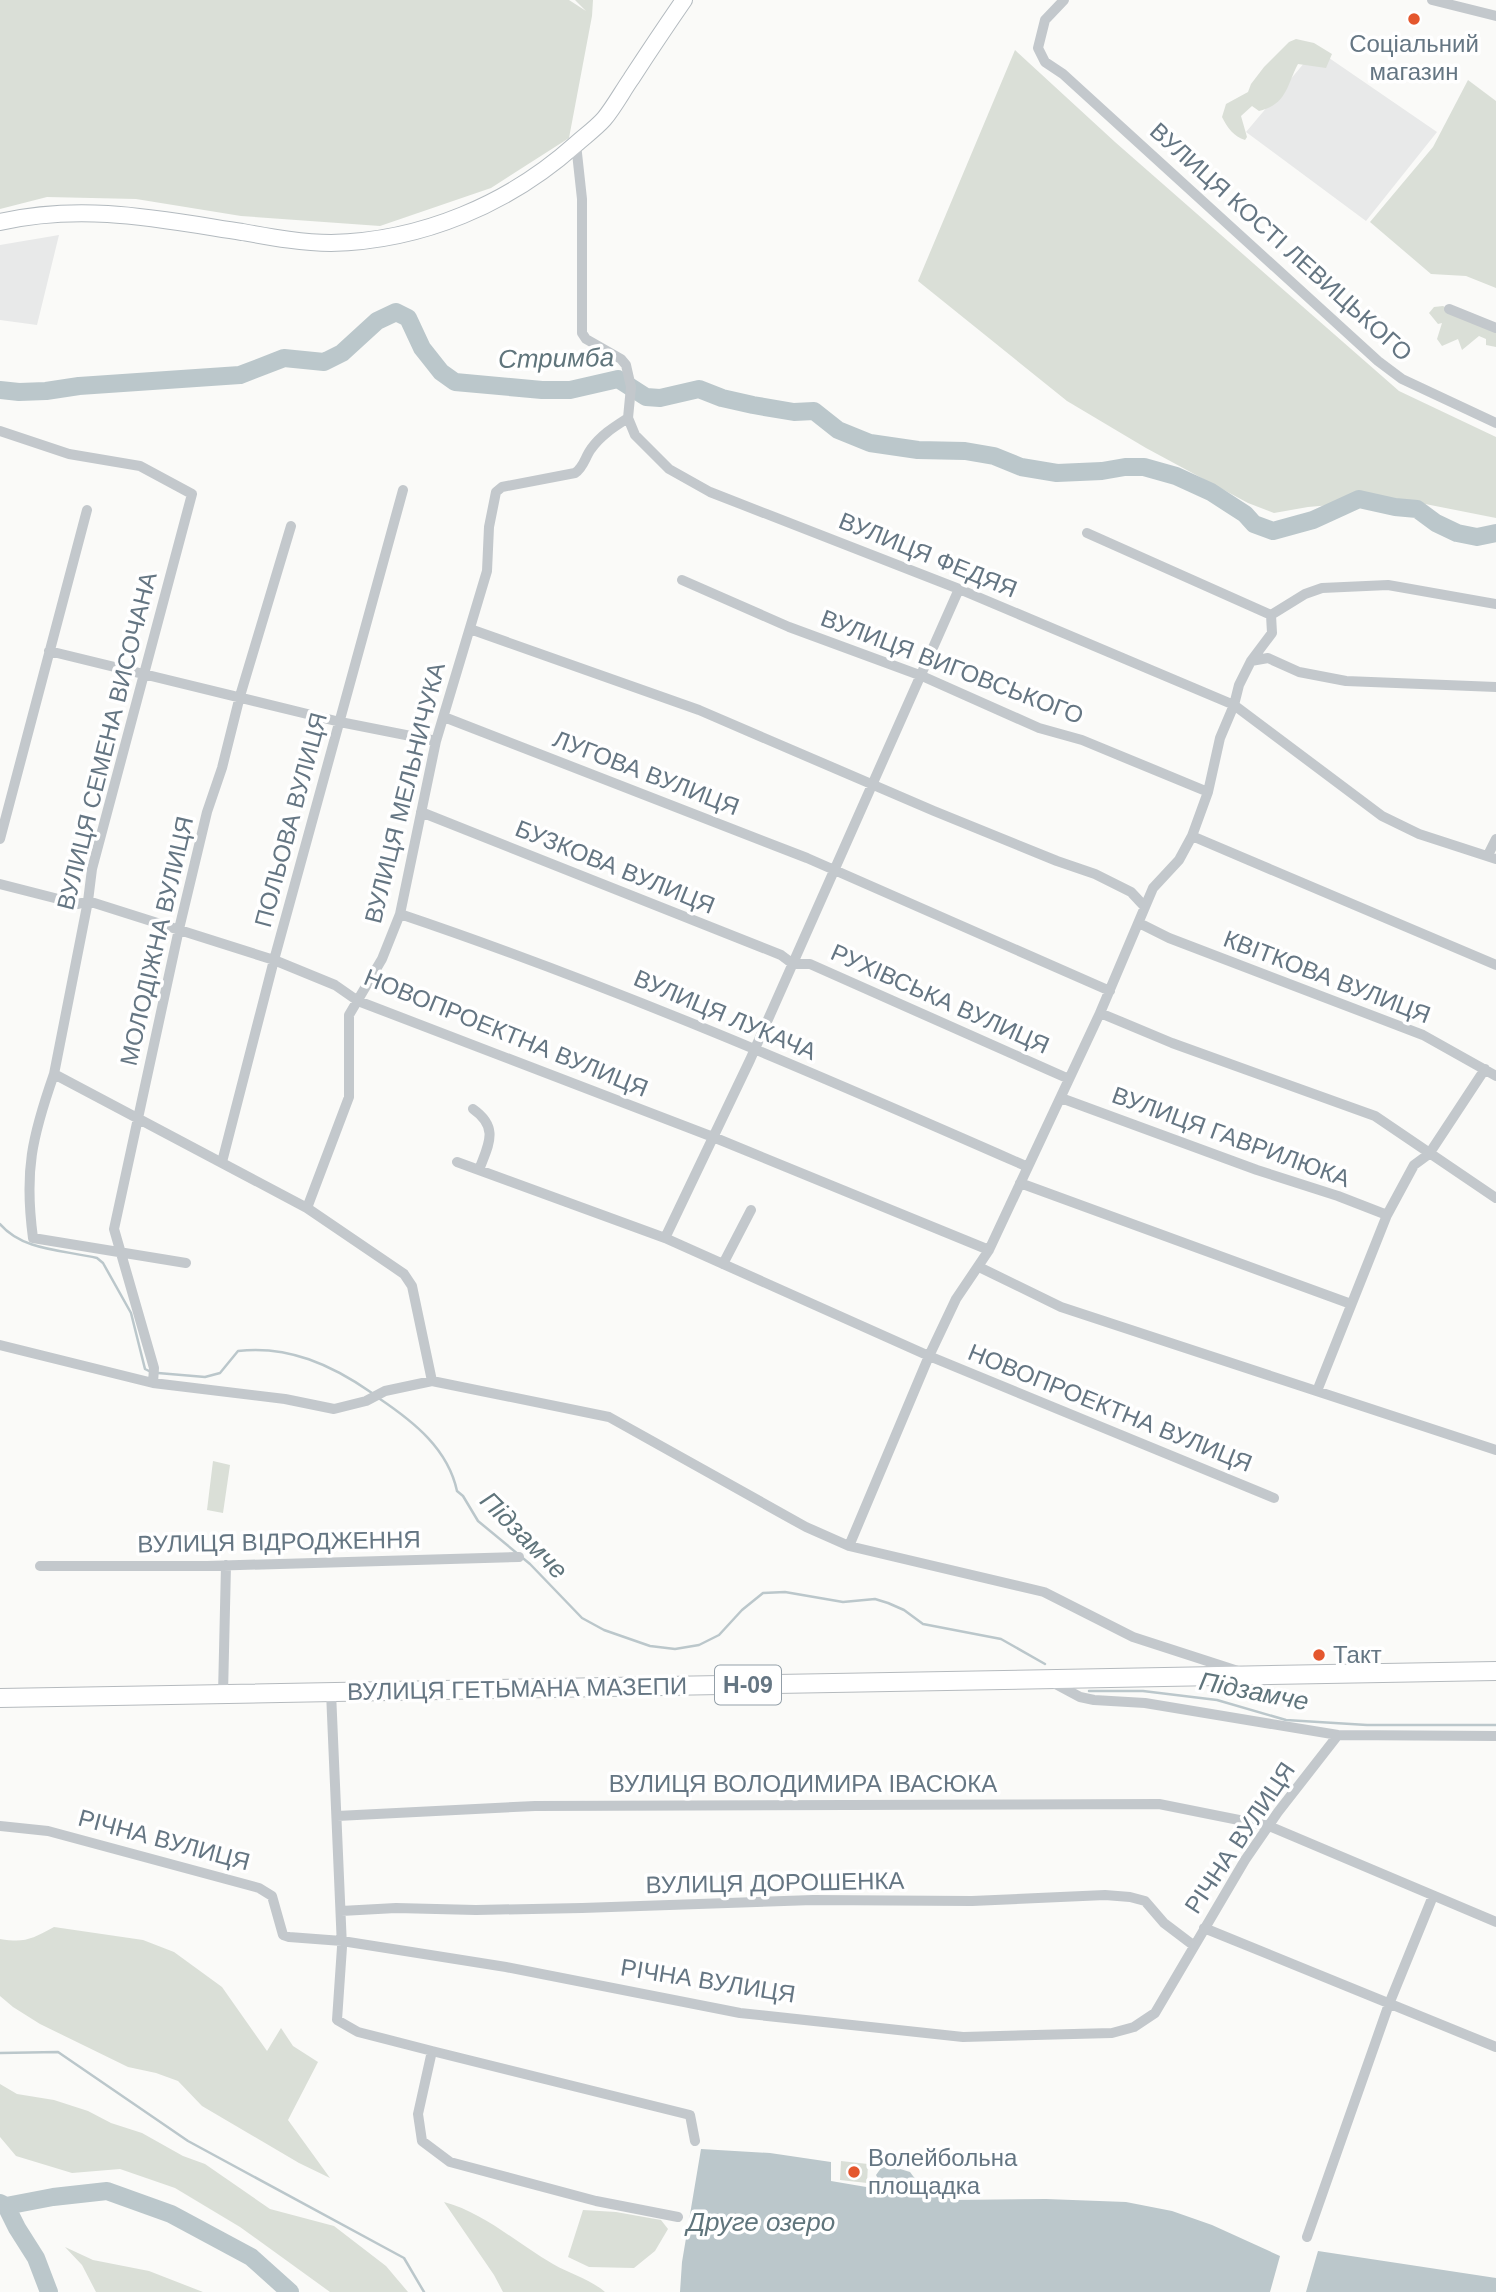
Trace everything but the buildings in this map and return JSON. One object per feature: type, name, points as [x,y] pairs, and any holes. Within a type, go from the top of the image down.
[{"type":"main road","points":[[0,222],[54,212],[80,212],[146,217],[270,237],[328,243],[366,241],[436,226],[476,210],[519,187],[557,161],[604,119],[684,0]]},
{"type":"main road","name":"ВУЛИЦЯ ГЕТЬМАНА МАЗЕПИ","points":[[0,1698],[1496,1671]]},
{"type":"street","name":"ВУЛИЦЯ КОСТІ ЛЕВИЦЬКОГО","points":[[1064,0],[1045,20],[1038,48],[1045,62],[1086,94],[1378,361],[1402,379],[1496,423]]},
{"type":"street","points":[[1432,0],[1496,16]]},
{"type":"street","points":[[576,144],[582,199],[582,333],[586,340],[621,359],[626,366],[631,387],[628,418]]},
{"type":"street","points":[[1449,309],[1496,328]]},
{"type":"street","name":"ВУЛИЦЯ ФЕДЯЯ","points":[[628,418],[635,435],[669,469],[710,492],[959,589],[1234,705],[1381,816],[1419,834],[1492,857]]},
{"type":"street","name":"ВУЛИЦЯ МЕЛЬНИЧУКА","points":[[307,1208],[349,1097],[349,1015],[382,959],[400,914],[436,741],[487,571],[489,527],[496,492],[502,487],[575,473],[580,470],[591,449],[606,433],[628,418]]},
{"type":"street","name":"ВУЛИЦЯ СЕМЕНА ВИСОЧАНА","points":[[1,433],[17,435],[69,454],[140,466],[192,494],[92,869],[54,1074],[32,1142],[28,1180],[33,1238],[120,1252]]},
{"type":"street","name":"ПОЛЬОВА ВУЛИЦЯ","points":[[222,1162],[402,490]]},
{"type":"street","points":[[0,839],[87,510]]},
{"type":"street","name":"МОЛОДІЖНА ВУЛИЦЯ","points":[[154,1376],[130,1279],[114,1229],[179,929],[208,812],[291,526]]},
{"type":"street","points":[[1087,533],[1271,615]]},
{"type":"street","name":"ВУЛИЦЯ ВИГОВСЬКОГО","points":[[682,580],[789,627],[922,676],[1039,728],[1082,740],[1208,792]]},
{"type":"street","points":[[1271,615],[1305,594],[1322,589],[1388,584],[1496,604]]},
{"type":"street","points":[[665,1238],[793,964],[959,589]]},
{"type":"street","points":[[849,1546],[929,1356],[956,1299],[989,1250],[1110,991],[1153,888],[1179,860],[1192,836],[1208,792],[1220,738],[1234,705],[1239,684],[1272,633],[1271,615]]},
{"type":"street","points":[[470,629],[663,696],[872,785],[1095,874],[1130,892],[1145,907]]},
{"type":"street","points":[[49,651],[340,722],[436,741]]},
{"type":"street","points":[[1251,662],[1268,658],[1299,673],[1346,681],[1496,687]]},
{"type":"street","name":"ЛУГОВА ВУЛИЦЯ","points":[[443,717],[834,870],[1110,991]]},
{"type":"street","name":"БУЗКОВА ВУЛИЦЯ","points":[[421,813],[781,955],[793,964]]},
{"type":"street","points":[[1192,836],[1496,965]]},
{"type":"street","points":[[1492,857],[1496,839]]},
{"type":"street","name":"НОВОПРОЕКТНА ВУЛИЦЯ","points":[[0,884],[78,904],[88,901],[274,960],[335,985],[358,1001],[713,1137],[989,1250]]},
{"type":"street","name":"ВУЛИЦЯ ЛУКАЧА","points":[[400,914],[608,988],[1028,1167]]},
{"type":"street","name":"КВІТКОВА ВУЛИЦЯ","points":[[1139,923],[1195,948],[1423,1035],[1496,1076]]},
{"type":"street","name":"РУХІВСЬКА ВУЛИЦЯ","points":[[793,964],[810,964],[1069,1079]]},
{"type":"street","points":[[1100,1013],[1172,1043],[1375,1116],[1496,1198]]},
{"type":"street","points":[[1317,1391],[1387,1215],[1414,1165],[1429,1154],[1485,1069]]},
{"type":"street","points":[[54,1074],[307,1208],[404,1273],[412,1286],[432,1381]]},
{"type":"street","name":"ВУЛИЦЯ ГАВРИЛЮКА","points":[[1061,1098],[1387,1215]]},
{"type":"street","points":[[473,1110],[485,1120],[490,1132],[488,1147],[478,1170]]},
{"type":"street","name":"НОВОПРОЕКТНА ВУЛИЦЯ","points":[[457,1162],[665,1238],[929,1356],[1274,1498]]},
{"type":"street","points":[[1020,1183],[1351,1304]]},
{"type":"street","points":[[723,1264],[751,1210]]},
{"type":"street","points":[[120,1252],[186,1263]]},
{"type":"street","points":[[979,1267],[1061,1307],[1496,1450]]},
{"type":"street","points":[[0,1345],[334,1409],[366,1401],[385,1391],[432,1381],[610,1417],[806,1527],[849,1546],[1044,1592],[1133,1637],[1254,1677]]},
{"type":"street","name":"ВУЛИЦЯ ВІДРОДЖЕННЯ","points":[[40,1566],[226,1565],[519,1557]]},
{"type":"street","points":[[223,1694],[226,1565]]},
{"type":"street","points":[[1049,1680],[1080,1697],[1094,1700],[1145,1703],[1338,1735],[1496,1736]]},
{"type":"street","points":[[331,1692],[342,1941],[337,2020],[358,2032],[690,2115],[695,2141]]},
{"type":"street","name":"РІЧНА ВУЛИЦЯ","points":[[0,1826],[48,1831],[259,1888],[272,1896],[282,1935],[342,1941],[506,1967],[740,2013],[964,2037],[1112,2033],[1134,2027],[1155,2013],[1193,1945],[1269,1826],[1338,1735]]},
{"type":"street","name":"ВУЛИЦЯ ВОЛОДИМИРА ІВАСЮКА","points":[[337,1816],[535,1806],[1159,1804],[1269,1826],[1496,1922]]},
{"type":"street","name":"ВУЛИЦЯ ДОРОШЕНКА","points":[[341,1911],[397,1908],[582,1908],[813,1900],[972,1901],[1105,1895],[1130,1896],[1145,1901],[1164,1923],[1193,1945]]},
{"type":"street","points":[[1307,2237],[1389,2004],[1433,1896]]},
{"type":"street","points":[[1204,1928],[1496,2048]]},
{"type":"street","points":[[432,2051],[418,2114],[422,2141],[450,2162],[596,2201],[678,2217]]},
{"type":"shaded area","points":[[0,0],[569,0],[586,11],[575,0],[593,0],[569,138],[491,188],[380,226],[241,216],[136,199],[47,197],[0,209]]},
{"type":"shaded area","points":[[1296,39],[1314,43],[1332,54],[1326,68],[1298,64],[1284,94],[1275,104],[1259,111],[1252,106],[1241,116],[1247,137],[1245,140],[1237,137],[1222,117],[1226,104],[1248,92],[1264,67],[1289,42]]},
{"type":"shaded area","points":[[1316,49],[1437,132],[1366,221],[1246,132]]},
{"type":"shaded area","points":[[1015,50],[1115,142],[1399,391],[1496,437],[1496,518],[1400,499],[1308,507],[1274,513],[1248,503],[1146,448],[1067,401],[918,281]]},
{"type":"shaded area","points":[[1468,80],[1496,101],[1496,288],[1466,276],[1431,274],[1370,222],[1433,147]]},
{"type":"shaded area","points":[[59,235],[37,325],[0,320],[0,245]]},
{"type":"shaded area","points":[[1443,306],[1496,330],[1496,347],[1486,345],[1486,339],[1479,336],[1462,350],[1458,339],[1442,346],[1437,339],[1442,323],[1438,324],[1429,313],[1434,307]]},
{"type":"shaded area","points":[[213,1461],[230,1465],[223,1513],[207,1510]]},
{"type":"shaded area","points":[[54,1927],[143,1940],[174,1952],[222,1987],[267,2051],[281,2028],[293,2046],[318,2062],[288,2120],[330,2178],[299,2163],[202,2106],[178,2081],[128,2067],[40,2024],[0,1996],[0,1939],[28,1939]]},
{"type":"shaded area","points":[[0,2084],[17,2094],[54,2100],[142,2133],[183,2156],[205,2164],[270,2209],[334,2226],[386,2266],[408,2292],[330,2292],[240,2227],[175,2188],[120,2169],[72,2173],[16,2156],[0,2137]]},
{"type":"shaded area","name":"Волейбольна площадка","points":[[841,2161],[868,2164],[867,2183],[840,2180]]},
{"type":"shaded area","points":[[444,2202],[473,2213],[553,2264],[605,2292],[503,2292]]},
{"type":"shaded area","points":[[583,2210],[616,2212],[661,2220],[668,2229],[655,2251],[634,2268],[589,2267],[568,2257]]},
{"type":"shaded area","points":[[65,2247],[93,2260],[149,2271],[203,2292],[96,2292],[82,2265]]},
{"type":"water","name":"Друге озеро","points":[[701,2149],[770,2153],[831,2162],[831,2181],[884,2190],[876,2175],[884,2164],[910,2172],[922,2188],[954,2200],[1126,2202],[1172,2211],[1212,2225],[1280,2256],[1270,2292],[680,2292],[682,2262]]},
{"type":"water","points":[[1318,2251],[1496,2278],[1496,2292],[1306,2292]]},
{"type":"waterway","name":"Стримба","points":[[0,390],[46,391],[79,386],[240,375],[284,358],[324,362],[342,353],[377,321],[396,312],[408,318],[422,348],[441,372],[455,382],[570,390],[618,379],[646,397],[660,398],[699,389],[753,405],[794,412],[814,411],[838,430],[870,443],[918,450],[965,451],[994,456],[1021,467],[1057,473],[1144,467],[1176,476],[1211,492],[1245,514],[1254,524],[1273,531],[1313,520],[1359,499],[1417,509],[1436,523],[1457,533],[1477,537],[1496,533]]},
{"type":"waterway","name":"Підзамче","points":[[0,1224],[9,1233],[32,1245],[97,1258],[103,1263],[131,1313],[145,1369],[151,1372]]},
{"type":"waterway","name":"Підзамче","points":[[158,1373],[205,1377],[220,1373],[238,1351],[274,1351],[309,1359],[372,1393]]},
{"type":"waterway","name":"Підзамче","points":[[380,1399],[417,1427],[438,1449],[453,1476],[457,1491],[478,1521],[530,1564],[582,1618],[604,1630],[650,1646],[675,1649],[699,1645],[719,1635],[742,1610],[763,1593],[785,1592],[843,1602],[875,1599],[904,1610],[923,1624],[1001,1639],[1045,1664]]},
{"type":"waterway","name":"Підзамче","points":[[1089,1691],[1143,1691],[1217,1700],[1286,1720],[1367,1725],[1496,1725]]},
{"type":"waterway","points":[[0,2053],[58,2052],[188,2141],[404,2258],[424,2292]]},
{"type":"waterway","points":[[0,2203],[6,2206],[107,2191],[171,2214],[251,2257],[290,2292]]},
{"type":"waterway","points":[[6,2206],[36,2258],[49,2292]]},
{"type":"place","name":"Соціальний магазин","points":[[1414,19]]},
{"type":"place","name":"Такт","points":[[1319,1655]]},
{"type":"place","name":"Волейбольна площадка","points":[[854,2172]]}]
